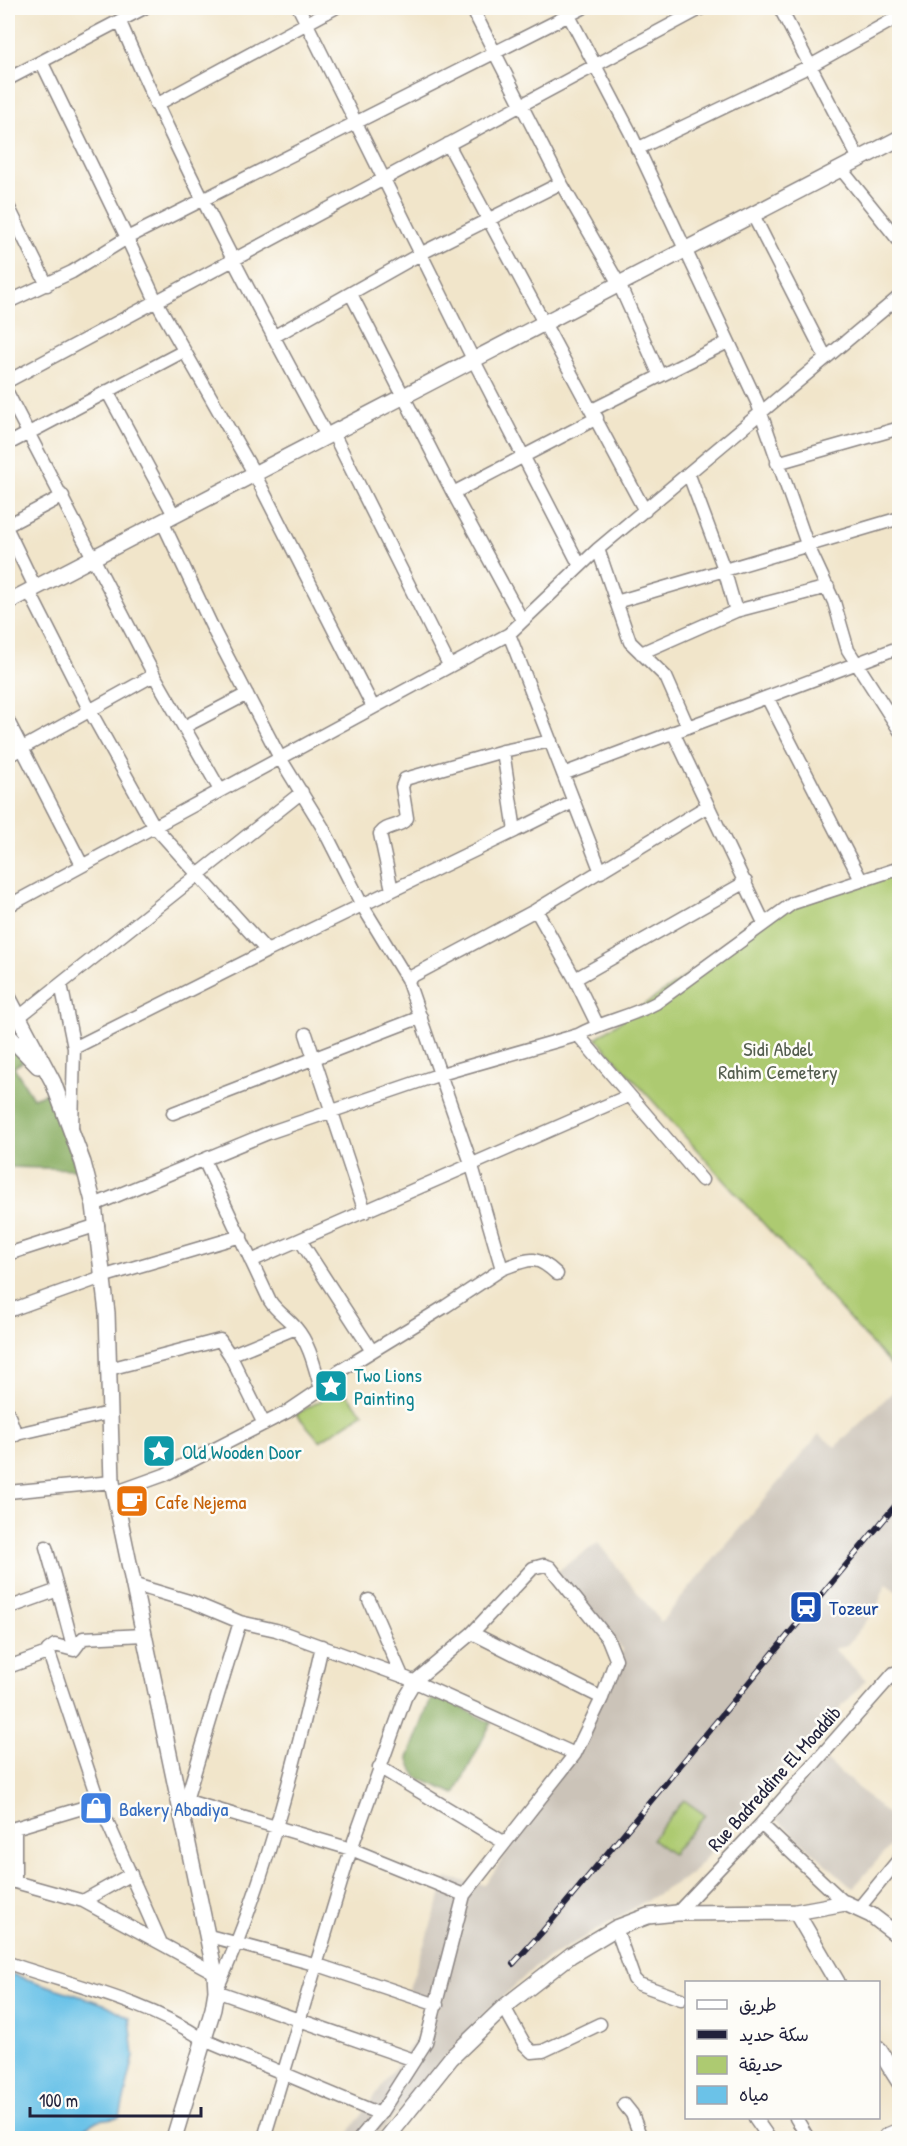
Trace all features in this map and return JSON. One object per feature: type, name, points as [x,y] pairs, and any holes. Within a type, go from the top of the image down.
[{"type":"main road","points":[[888,2139],[900,2133]]},
{"type":"street","points":[[8,79],[144,8]]},
{"type":"street","points":[[299,8],[473,360],[580,566]]},
{"type":"street","points":[[156,105],[335,8]]},
{"type":"street","points":[[472,8],[497,52],[561,183],[619,284],[660,376]]},
{"type":"street","points":[[8,303],[47,285],[127,238],[202,199],[497,52],[567,11],[583,8]]},
{"type":"street","points":[[8,381],[594,64],[702,8]]},
{"type":"street","points":[[780,8],[859,159]]},
{"type":"street","points":[[567,11],[637,149],[761,413],[807,544],[828,587],[848,650],[900,731]]},
{"type":"street","points":[[637,149],[810,66],[900,15]]},
{"type":"street","points":[[120,21],[156,105],[202,199],[273,337],[330,434],[449,665]]},
{"type":"street","points":[[42,63],[156,301],[254,474],[373,707]]},
{"type":"street","points":[[8,602],[900,138]]},
{"type":"street","points":[[448,144],[546,322],[645,511]]},
{"type":"street","points":[[841,169],[900,242]]},
{"type":"street","points":[[273,337],[422,253],[561,183]]},
{"type":"street","points":[[8,206],[47,285]]},
{"type":"street","points":[[753,215],[825,356]]},
{"type":"street","points":[[351,294],[453,494],[522,620]]},
{"type":"street","points":[[9,900],[82,865],[509,634],[598,549],[689,475],[825,356],[900,296]]},
{"type":"street","points":[[453,494],[523,457],[660,376],[728,342]]},
{"type":"street","points":[[8,444],[184,351]]},
{"type":"street","points":[[107,391],[168,518],[247,694],[362,905],[407,979],[472,1166],[502,1269]]},
{"type":"street","points":[[8,394],[154,675],[220,790]]},
{"type":"street","points":[[777,463],[900,428]]},
{"type":"street","points":[[689,475],[724,569],[736,611]]},
{"type":"street","points":[[8,525],[63,496]]},
{"type":"street","points":[[616,602],[900,518]]},
{"type":"street","points":[[8,531],[32,589],[90,711],[154,826],[267,951]]},
{"type":"street","points":[[598,549],[630,642],[640,653],[659,667],[666,677],[688,727]]},
{"type":"street","points":[[640,653],[736,611],[828,587]]},
{"type":"street","points":[[509,634],[601,872]]},
{"type":"street","points":[[563,774],[900,647]]},
{"type":"street","points":[[8,756],[154,675]]},
{"type":"street","points":[[184,727],[247,694]]},
{"type":"street","points":[[767,697],[861,880]]},
{"type":"street","points":[[8,721],[82,865]]},
{"type":"street","points":[[673,732],[706,807],[746,882],[764,923]]},
{"type":"street","points":[[392,890],[380,838],[382,830],[401,824],[407,818],[402,787],[405,779],[503,751],[551,741]]},
{"type":"street","points":[[503,751],[515,831]]},
{"type":"street","points":[[216,1991],[209,1936],[182,1821],[113,1488],[105,1276],[94,1205],[72,1130],[53,1082],[11,1008],[61,984],[302,792]]},
{"type":"street","points":[[74,1048],[573,802]]},
{"type":"street","points":[[407,979],[536,910],[706,807]]},
{"type":"street","points":[[94,1205],[268,1133],[441,1074],[578,1035],[597,1024],[618,1021],[656,1003],[794,903],[900,868]]},
{"type":"street","points":[[575,979],[746,882]]},
{"type":"street","points":[[536,910],[575,979],[597,1024]]},
{"type":"street","points":[[61,984],[74,1048],[72,1130]]},
{"type":"street","points":[[174,1113],[421,1017]]},
{"type":"street","points":[[306,1034],[365,1212]]},
{"type":"street","points":[[8,1035],[53,1082]]},
{"type":"street","points":[[578,1035],[702,1180]]},
{"type":"street","points":[[251,1261],[628,1096]]},
{"type":"street","points":[[204,1160],[276,1311],[296,1328],[307,1347],[321,1389]]},
{"type":"street","points":[[8,1254],[98,1225]]},
{"type":"street","points":[[8,1311],[105,1276],[241,1236]]},
{"type":"street","points":[[300,1240],[372,1351]]},
{"type":"street","points":[[8,1492],[113,1488],[164,1475],[287,1412],[321,1389],[338,1372],[502,1269],[531,1259],[543,1261],[557,1275]]},
{"type":"street","points":[[230,1355],[296,1328]]},
{"type":"street","points":[[109,1370],[216,1340],[223,1343],[230,1355],[264,1424]]},
{"type":"street","points":[[8,1413],[12,1435],[109,1413]]},
{"type":"street","points":[[46,1547],[74,1650]]},
{"type":"street","points":[[264,2139],[351,1849],[405,1698],[415,1681],[472,1633],[533,1568],[544,1565],[550,1567],[616,1653],[616,1659],[602,1698],[575,1754],[464,1895],[426,2042],[380,2114],[360,2139]]},
{"type":"street","points":[[132,1584],[192,1602],[240,1622],[276,1630],[402,1676],[575,1754]]},
{"type":"street","points":[[8,1608],[58,1590]]},
{"type":"street","points":[[369,1599],[402,1676]]},
{"type":"street","points":[[182,1821],[184,1800],[240,1622]]},
{"type":"street","points":[[472,1633],[602,1698]]},
{"type":"street","points":[[74,1650],[83,1638],[144,1635]]},
{"type":"street","points":[[8,1667],[47,1653],[56,1645],[74,1650]]},
{"type":"street","points":[[174,2139],[204,2040],[216,1991],[238,1943],[300,1744],[322,1646]]},
{"type":"street","points":[[47,1653],[99,1803],[160,1941]]},
{"type":"street","name":"Rue Badreddine El Moaddib","points":[[677,1912],[761,1824],[894,1673],[900,1672]]},
{"type":"street","points":[[379,1767],[505,1844]]},
{"type":"street","points":[[184,1800],[351,1849],[464,1895]]},
{"type":"street","points":[[99,1803],[11,1829],[11,1881],[83,1901],[215,1973]]},
{"type":"street","points":[[761,1824],[852,1906],[900,1937]]},
{"type":"street","points":[[387,2139],[451,2058],[504,2007],[571,1955],[616,1928],[648,1916],[677,1912],[796,1912],[852,1906],[897,1865]]},
{"type":"street","points":[[83,1901],[130,1874]]},
{"type":"street","points":[[796,1912],[836,1981]]},
{"type":"street","points":[[616,1928],[634,1979],[639,1984],[681,1999]]},
{"type":"street","points":[[209,1936],[318,1965],[437,2005]]},
{"type":"street","points":[[8,1963],[118,1998],[178,2023],[204,2040],[380,2114]]},
{"type":"street","points":[[216,1991],[414,2060]]},
{"type":"street","points":[[504,2007],[525,2045],[532,2052],[543,2051],[600,2024]]},
{"type":"street","points":[[880,2050],[900,2083]]},
{"type":"street","points":[[624,2104],[632,2114],[641,2139]]},
{"type":"street","points":[[756,2119],[769,2139]]},
{"type":"street","points":[[797,2119],[808,2139]]},
{"type":"shaded area","points":[[899,1386],[899,1593],[886,1584],[876,1609],[847,1645],[834,1649],[866,1680],[690,1875],[537,1965],[478,2020],[375,2138],[345,2138],[440,2004],[408,1991],[447,1878],[485,1885],[568,1761],[623,1650],[556,1572],[598,1543],[661,1622],[819,1434],[835,1447]]},
{"type":"shaded area","points":[[825,1759],[899,1824],[899,1836],[853,1888],[774,1817]]},
{"type":"green space","name":"Sidi Abdel Rahim Cemetery","points":[[899,872],[899,1374],[596,1038],[793,903]]},
{"type":"green space","points":[[8,1039],[27,1059],[14,1067],[33,1098],[52,1091],[76,1169],[8,1167]]},
{"type":"green space","points":[[333,1394],[347,1395],[363,1413],[320,1441],[296,1414]]},
{"type":"green space","points":[[431,1699],[451,1702],[491,1723],[455,1794],[416,1777],[408,1758]]},
{"type":"green space","points":[[684,1800],[705,1815],[672,1854],[652,1839]]},
{"type":"water","points":[[8,1973],[107,2005],[130,2018],[134,2056],[120,2117],[98,2120],[67,2138],[8,2138]]},
{"type":"railway","points":[[513,1964],[543,1931],[900,1500]]},
{"type":"place","name":"Two Lions Painting","points":[[331,1386]]},
{"type":"place","name":"Old Wooden Door","points":[[159,1451]]},
{"type":"place","name":"Cafe Nejema","points":[[132,1501]]},
{"type":"place","name":"Tozeur","points":[[806,1607]]},
{"type":"place","name":"Bakery Abadiya","points":[[96,1808]]}]
